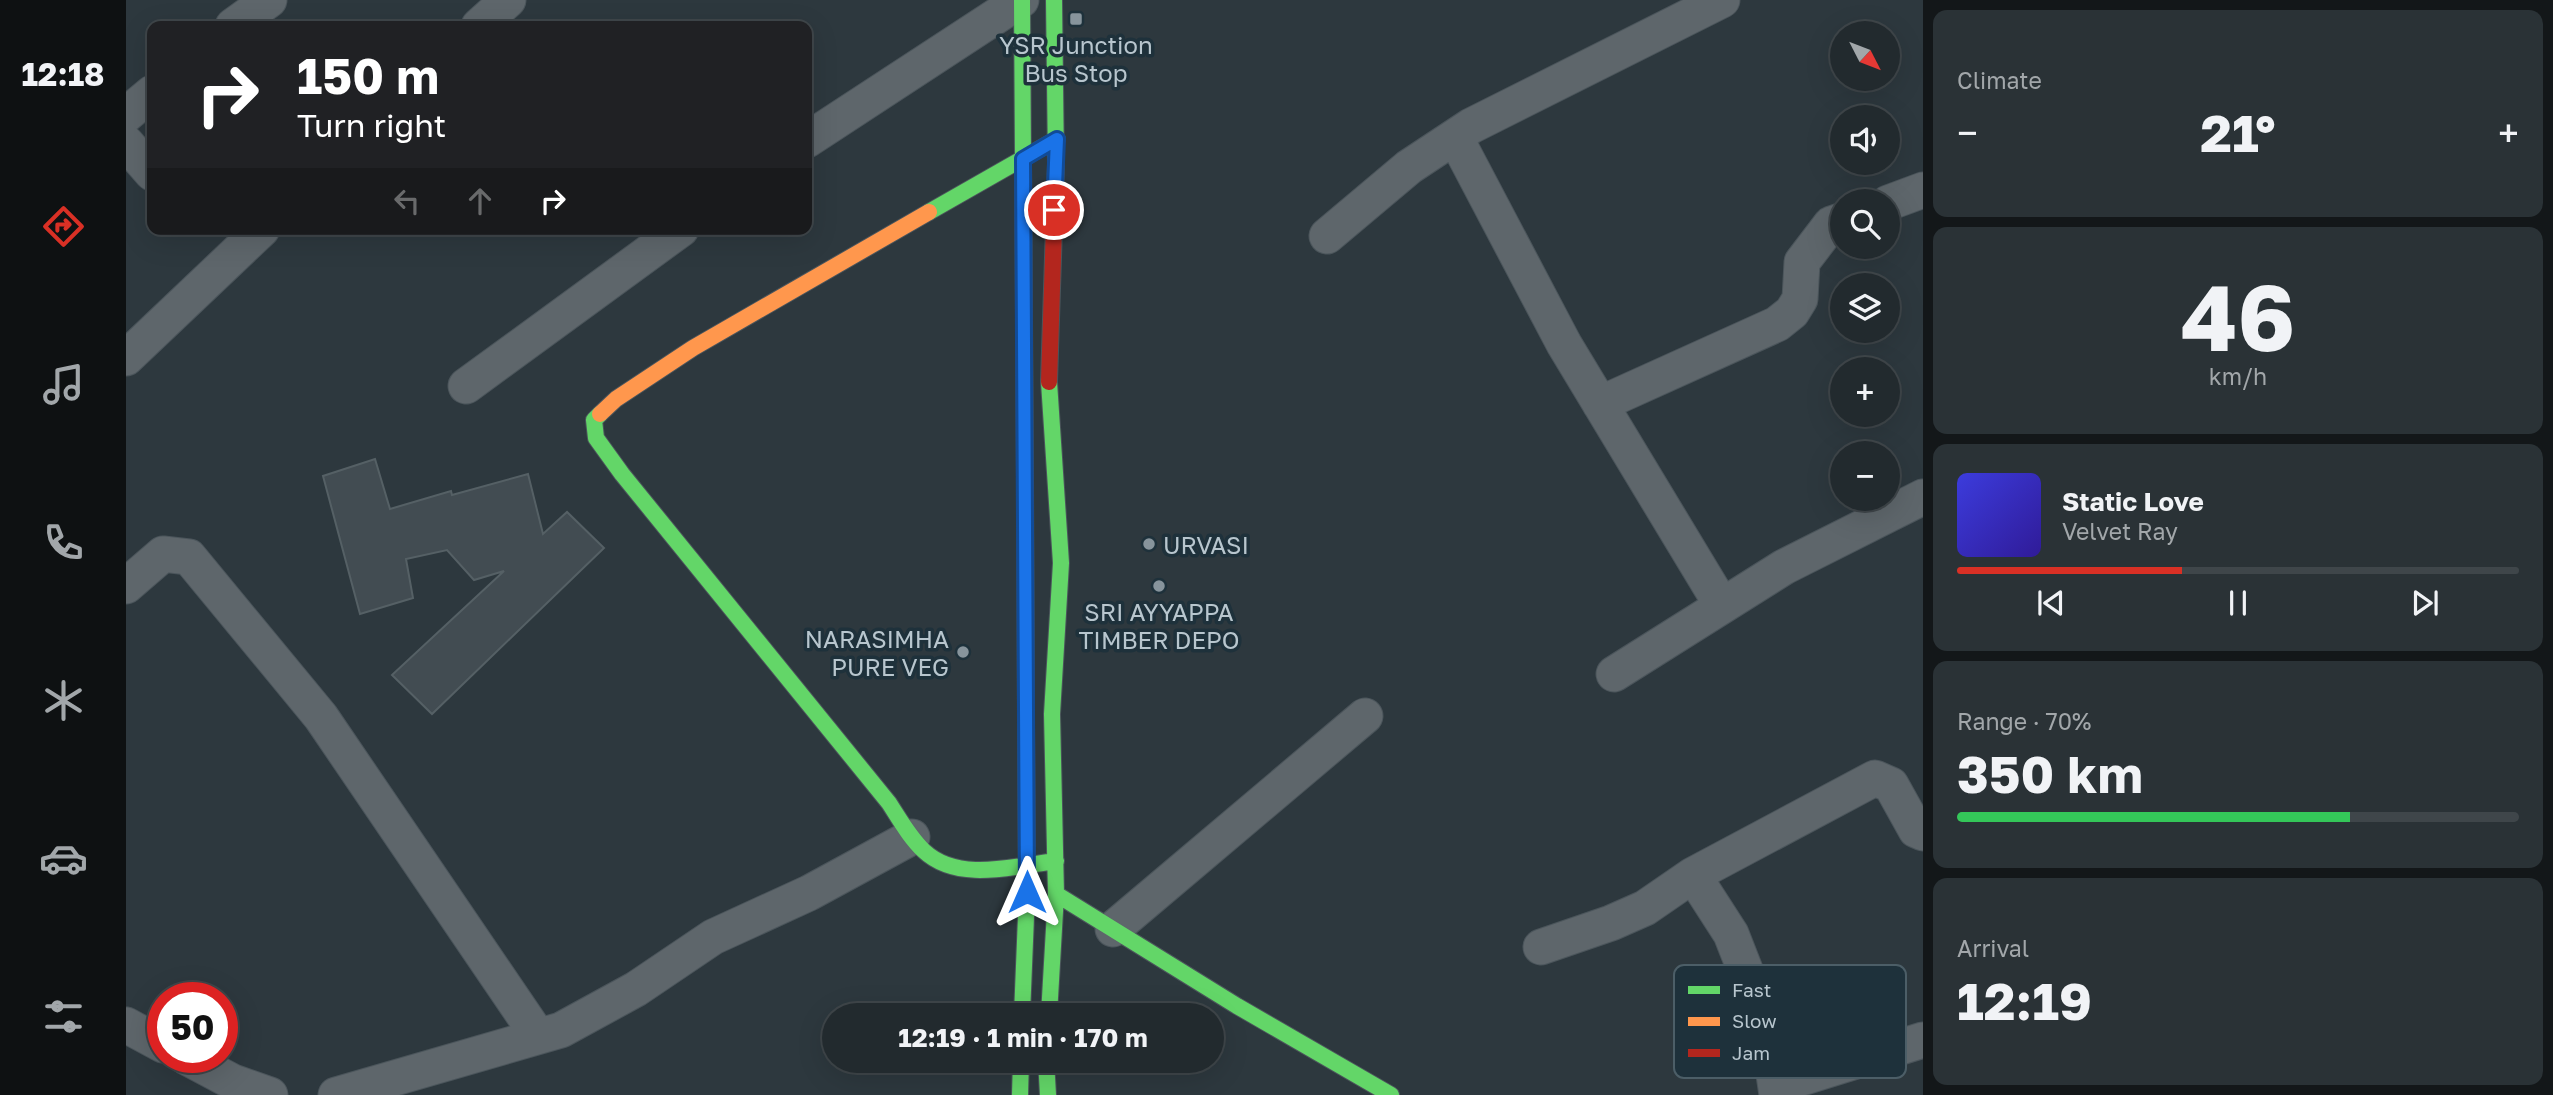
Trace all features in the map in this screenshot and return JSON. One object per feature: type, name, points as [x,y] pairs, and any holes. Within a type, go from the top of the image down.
[{"type":"main road","points":[[1021,0],[1027,864],[1023,1003]]},
{"type":"main road","points":[[1050,1003],[1056,894],[1052,715],[1060,563],[1048,362],[1057,139],[1054,0]]},
{"type":"main road","points":[[1056,861],[970,870],[936,860],[912,836],[889,803],[622,474],[597,438],[594,420],[617,399],[693,348],[1057,139]]},
{"type":"main road","points":[[1056,894],[1391,1095]]},
{"type":"main road","points":[[1020,1095],[1021,1073]]},
{"type":"main road","points":[[1047,1073],[1048,1095]]},
{"type":"street","points":[[240,21],[269,0]]},
{"type":"street","points":[[485,21],[508,0]]},
{"type":"street","points":[[812,137],[1021,0]]},
{"type":"street","points":[[1327,236],[1409,167],[1455,137],[1721,0]]},
{"type":"street","points":[[126,115],[147,97]]},
{"type":"street","points":[[1455,137],[1564,344],[1721,604]]},
{"type":"street","points":[[126,143],[147,167]]},
{"type":"street","points":[[1900,199],[1923,190]]},
{"type":"street","points":[[1601,404],[1777,324],[1792,312],[1800,299],[1802,262],[1830,225]]},
{"type":"street","points":[[126,358],[256,235]]},
{"type":"street","points":[[466,386],[673,235]]},
{"type":"street","points":[[1614,674],[1721,604],[1784,567],[1923,497]]},
{"type":"street","points":[[126,586],[163,554],[189,557],[321,716],[538,1036]]},
{"type":"street","points":[[1113,929],[1365,716]]},
{"type":"street","points":[[1541,947],[1611,923],[1645,908],[1693,875],[1875,778],[1891,785],[1916,830],[1923,832]]},
{"type":"street","points":[[336,1095],[561,1030],[636,989],[713,937],[809,893],[912,836]]},
{"type":"street","points":[[1693,875],[1731,934],[1743,965]]},
{"type":"street","points":[[126,1025],[147,1036]]},
{"type":"street","points":[[1906,1046],[1923,1040]]},
{"type":"street","points":[[216,1073],[270,1095]]},
{"type":"street","points":[[1777,1091],[1814,1078]]},
{"type":"building","points":[[375,459],[390,509],[451,491],[452,495],[528,474],[543,534],[567,512],[604,548],[432,714],[392,675],[504,571],[474,580],[447,550],[406,559],[413,598],[360,614],[323,476]]},
{"type":"traffic: fast","points":[[1022,0],[1025,478]]},
{"type":"traffic: fast","points":[[1054,0],[1056,164]]},
{"type":"traffic: fast","points":[[929,212],[1057,139]]},
{"type":"traffic: fast","points":[[1049,382],[1061,563],[1052,714],[1056,894],[1050,1003]]},
{"type":"traffic: fast","points":[[600,414],[594,420],[596,438],[622,474],[889,803],[924,851],[938,861],[970,870],[1056,861]]},
{"type":"traffic: fast","points":[[1022,1003],[1027,892],[1026,723]]},
{"type":"traffic: fast","points":[[1056,894],[1237,1006],[1391,1095]]},
{"type":"traffic: fast","points":[[1020,1095],[1021,1073]]},
{"type":"traffic: fast","points":[[1047,1073],[1048,1095]]},
{"type":"traffic: slow","points":[[600,414],[616,399],[693,348],[929,212]]},
{"type":"traffic: jam","points":[[1049,382],[1056,164]]},
{"type":"traffic: jam","points":[[1025,478],[1026,723]]},
{"type":"place","name":"YSR Junction Bus Stop","points":[[1076,19]]},
{"type":"place","name":"URVASI","points":[[1149,544]]},
{"type":"place","name":"SRI AYYAPPA TIMBER DEPO","points":[[1159,586]]},
{"type":"place","name":"NARASIMHA PURE VEG","points":[[963,652]]},
{"type":"route","points":[[1027,892],[1023,159],[1057,139],[1054,210]]}]
